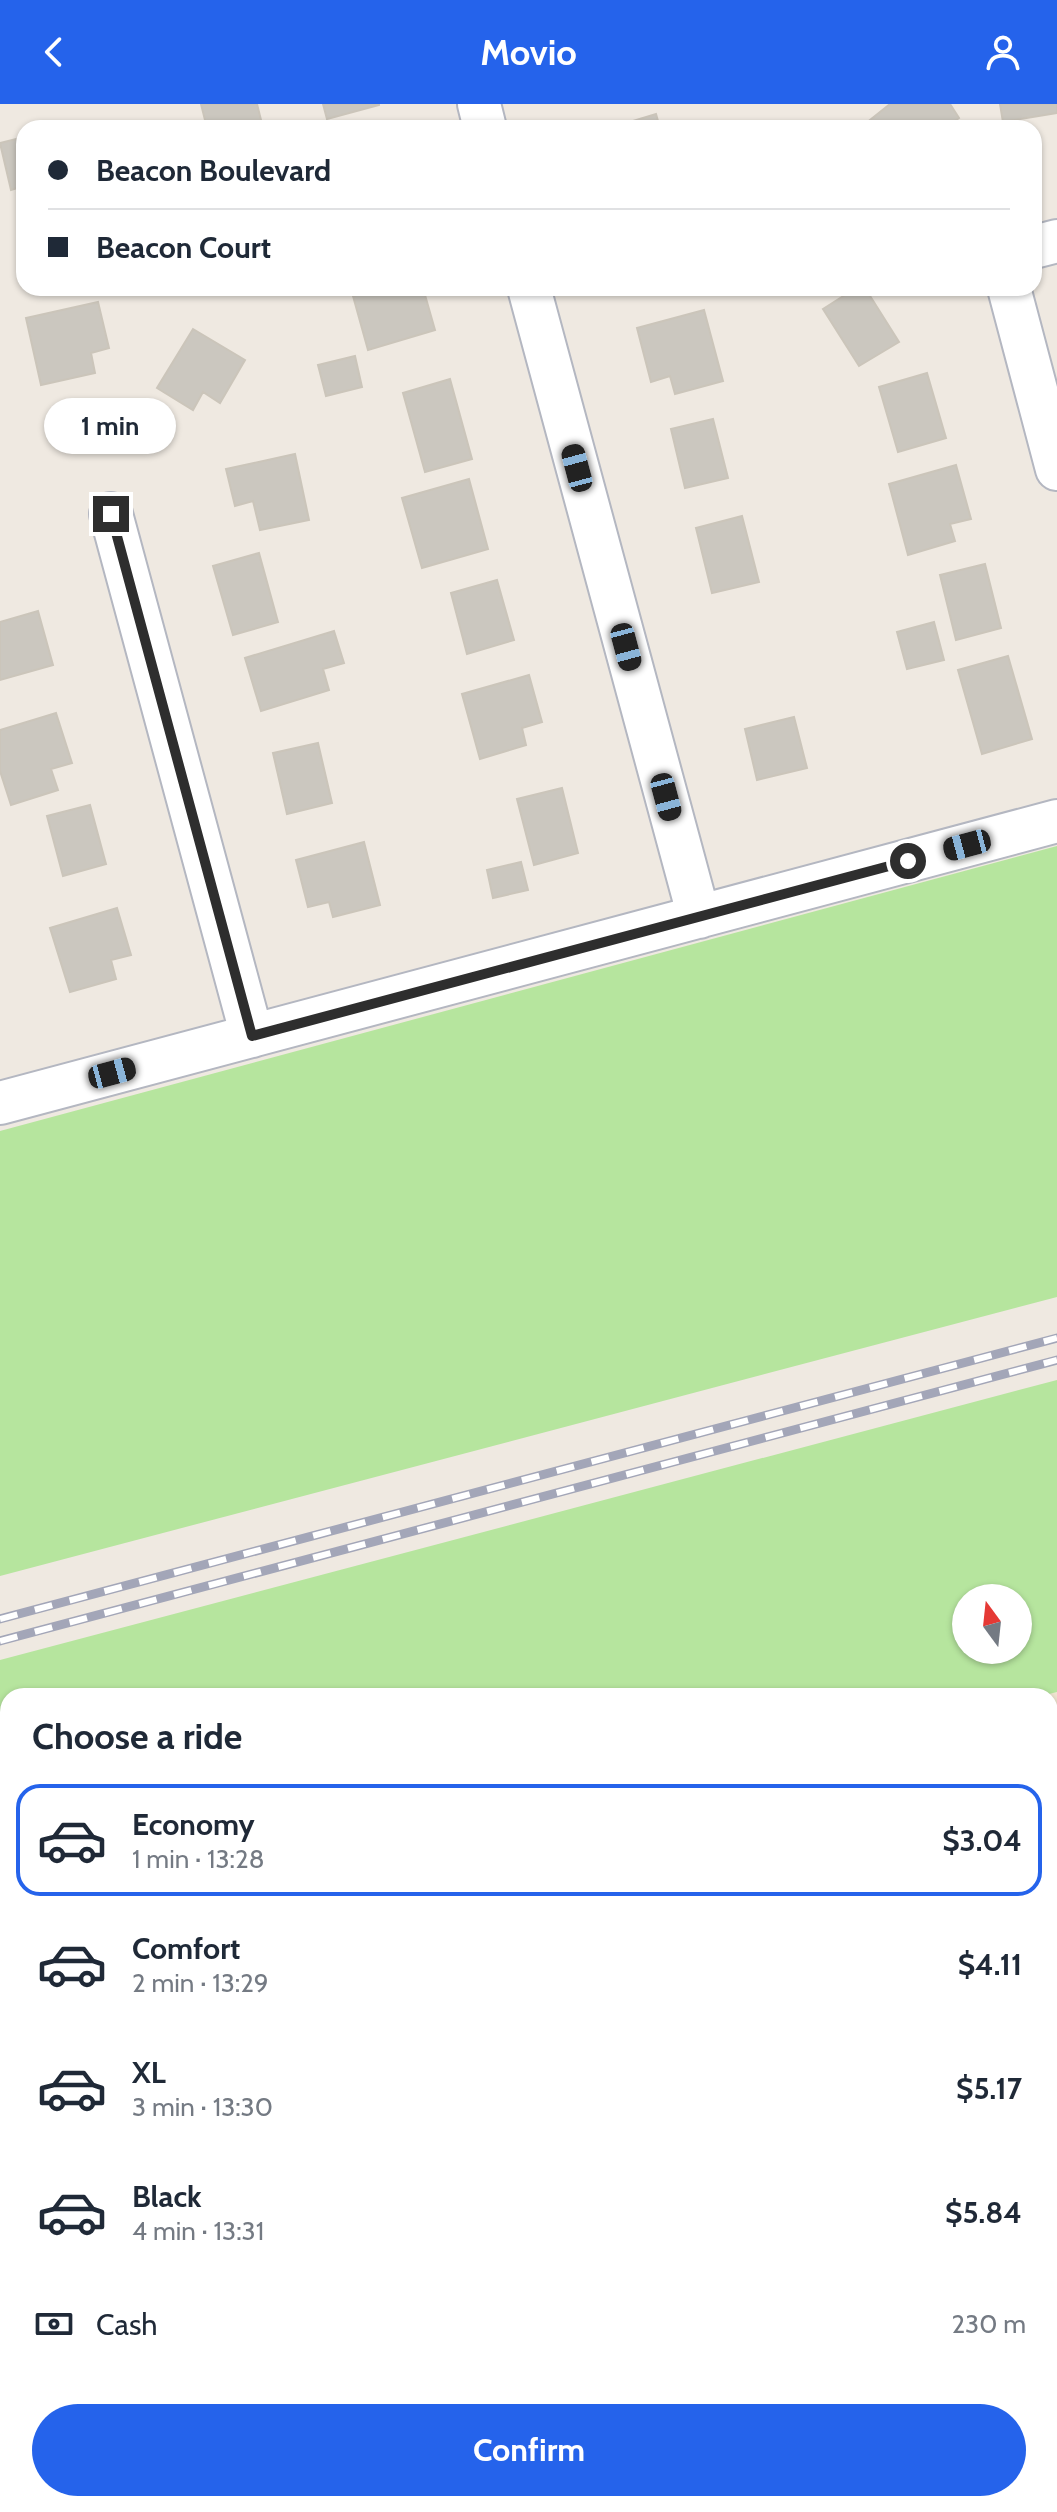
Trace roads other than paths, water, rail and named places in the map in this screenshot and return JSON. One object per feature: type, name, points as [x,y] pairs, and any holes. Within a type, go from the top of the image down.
[{"type":"street","points":[[531,296],[699,917]]},
{"type":"street","points":[[1011,296],[1057,469]]},
{"type":"street","points":[[111,514],[252,1036]]},
{"type":"street","points":[[0,1103],[1057,821]]},
{"type":"railway","points":[[0,1619],[1057,1338]]},
{"type":"railway","points":[[0,1641],[1057,1360]]}]
